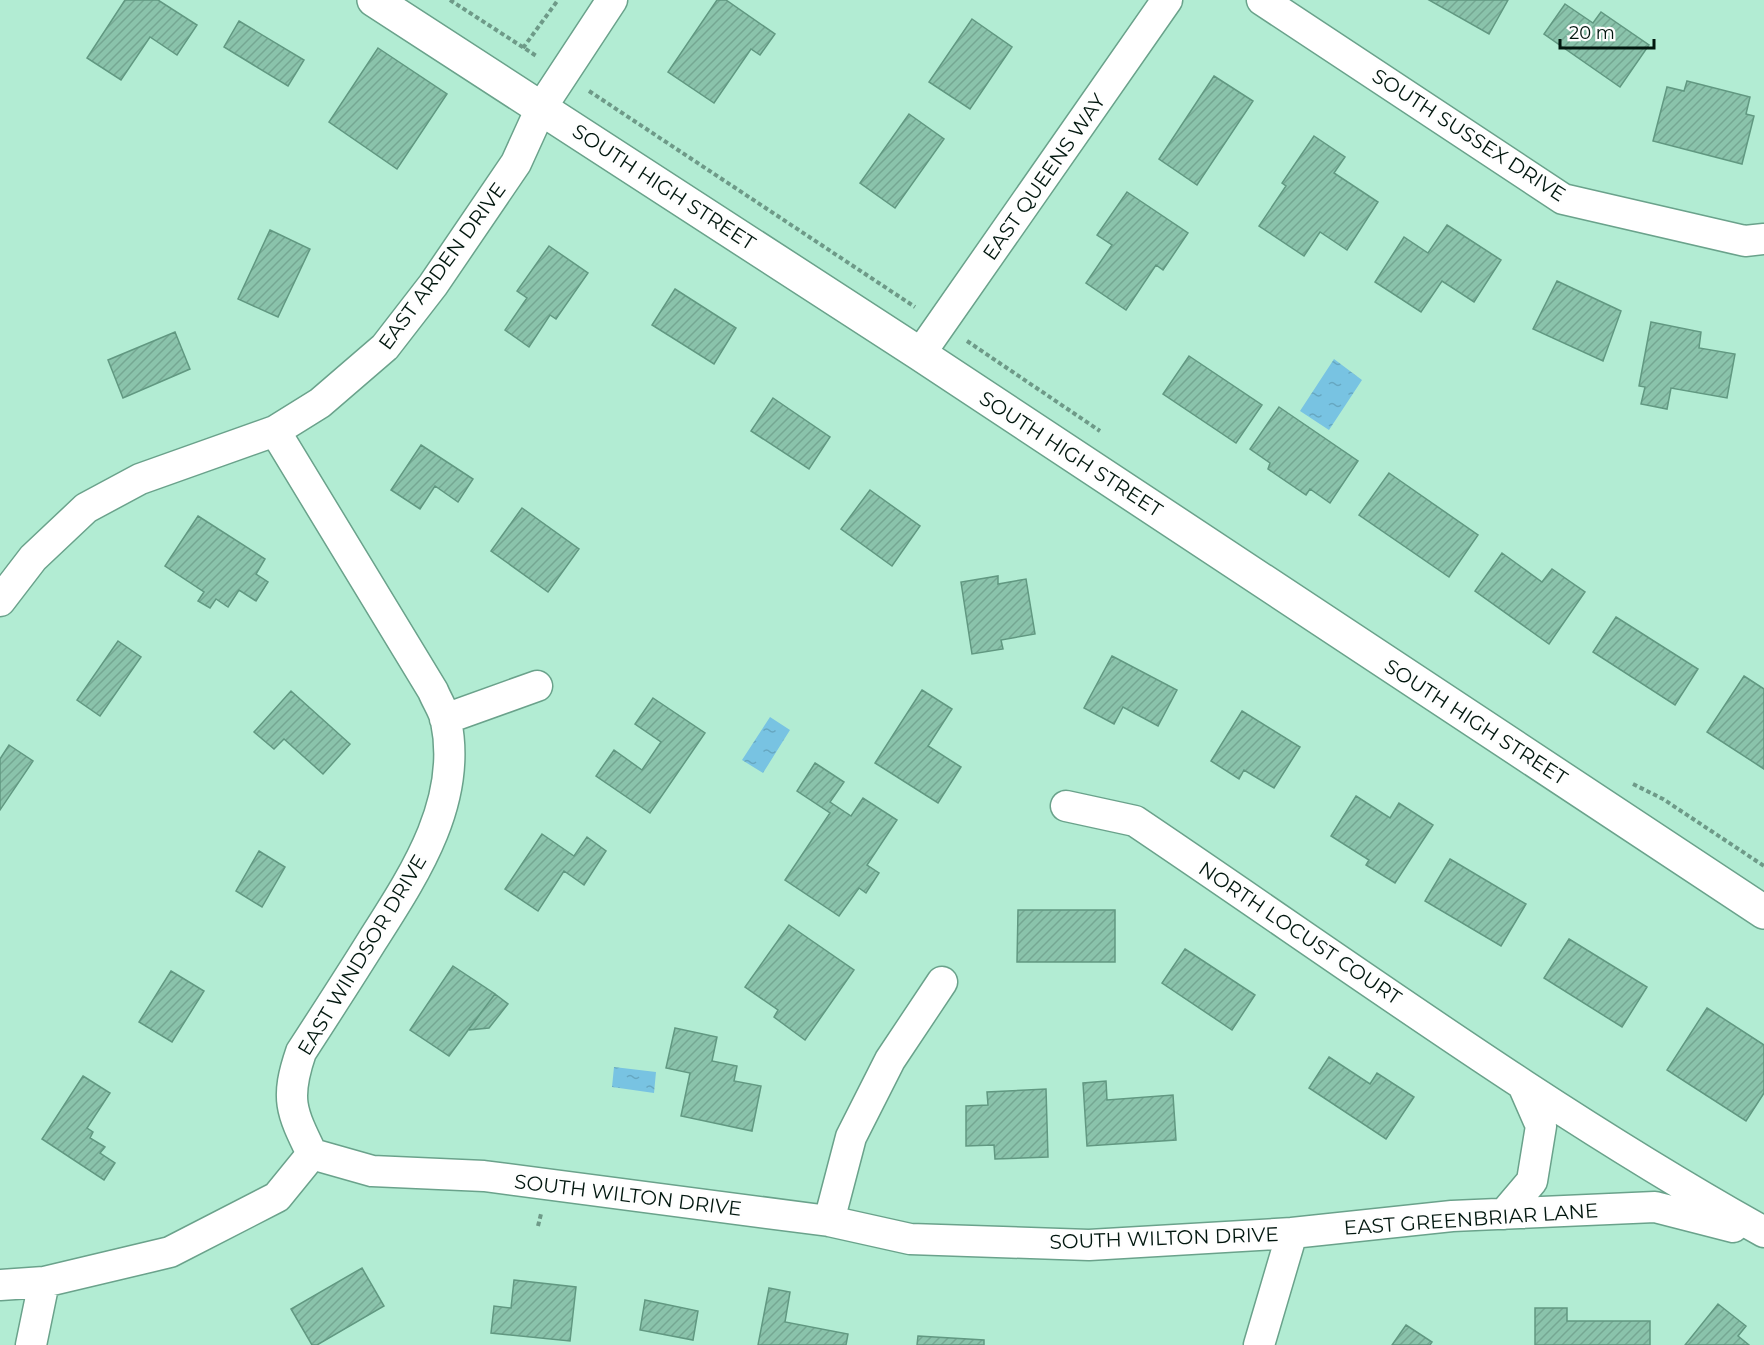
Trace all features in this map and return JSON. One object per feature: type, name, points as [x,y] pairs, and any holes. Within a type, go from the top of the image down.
[{"type":"street","name":"SOUTH HIGH STREET","points":[[374,0],[920,354],[1764,912]]},
{"type":"street","name":"EAST ARDEN DRIVE","points":[[0,601],[33,558],[86,508],[140,479],[275,431],[320,403],[385,346],[433,285],[516,163],[541,108],[612,0]]},
{"type":"street","name":"EAST QUEENS WAY","points":[[920,354],[1167,0]]},
{"type":"street","name":"SOUTH SUSSEX DRIVE","points":[[1262,0],[1563,199],[1744,241],[1764,239]]},
{"type":"street","name":"EAST WINDSOR DRIVE","points":[[275,431],[433,691],[446,719],[449,754],[447,788],[438,819],[423,855],[403,894],[301,1052],[291,1081],[293,1115],[312,1154]]},
{"type":"street","points":[[446,719],[537,686]]},
{"type":"street","name":"NORTH LOCUST COURT","points":[[1066,806],[1135,821],[1523,1085],[1665,1177],[1764,1234]]},
{"type":"street","points":[[829,1221],[851,1137],[890,1060],[942,982]]},
{"type":"street","points":[[1504,1214],[1532,1181],[1541,1126],[1523,1085]]},
{"type":"street","points":[[0,1285],[44,1282],[170,1252],[277,1197],[312,1154]]},
{"type":"street","name":"SOUTH WILTON DRIVE","points":[[312,1154],[372,1171],[484,1176],[829,1221],[910,1239],[1089,1245],[1292,1233]]},
{"type":"street","name":"EAST GREENBRIAR LANE","points":[[1292,1233],[1452,1216],[1656,1207],[1764,1234]]},
{"type":"street","points":[[1259,1345],[1292,1233]]},
{"type":"street","points":[[31,1345],[44,1282]]},
{"type":"path","points":[[450,0],[524,48],[558,0]]},
{"type":"water","points":[[1334,359],[1362,380],[1329,430],[1300,411]]},
{"type":"water","points":[[770,717],[790,730],[763,773],[742,760]]},
{"type":"water","points":[[614,1067],[656,1072],[654,1093],[612,1087]]},
{"type":"building","points":[[125,0],[158,0],[197,25],[177,55],[150,37],[121,80],[87,58]]},
{"type":"building","points":[[717,0],[726,0],[775,34],[760,55],[751,49],[714,103],[668,72]]},
{"type":"building","points":[[1429,0],[1508,0],[1489,34]]},
{"type":"building","points":[[1565,4],[1593,23],[1601,12],[1649,45],[1620,87],[1544,34]]},
{"type":"building","points":[[972,19],[1012,47],[970,109],[929,82]]},
{"type":"building","points":[[239,21],[304,60],[288,86],[224,47]]},
{"type":"building","points":[[378,48],[447,94],[397,169],[329,122]]},
{"type":"building","points":[[1214,76],[1253,101],[1197,185],[1159,159]]},
{"type":"building","points":[[1687,81],[1750,97],[1746,114],[1754,116],[1742,164],[1653,141],[1667,87],[1684,91]]},
{"type":"building","points":[[909,114],[944,139],[895,208],[860,183]]},
{"type":"building","points":[[1314,136],[1345,157],[1334,173],[1378,202],[1347,250],[1320,232],[1304,256],[1259,226],[1286,186],[1282,183]]},
{"type":"building","points":[[1127,192],[1188,233],[1163,270],[1156,265],[1126,310],[1086,283],[1112,245],[1097,235]]},
{"type":"building","points":[[1447,225],[1501,260],[1474,302],[1442,281],[1421,312],[1375,282],[1404,237],[1428,253]]},
{"type":"building","points":[[270,230],[310,249],[278,317],[238,299]]},
{"type":"building","points":[[549,246],[588,273],[556,319],[550,315],[529,347],[505,330],[527,298],[517,291]]},
{"type":"building","points":[[1557,281],[1621,311],[1603,361],[1533,329]]},
{"type":"building","points":[[675,289],[736,328],[714,364],[652,325]]},
{"type":"building","points":[[1651,322],[1701,332],[1699,348],[1735,354],[1727,398],[1671,388],[1667,409],[1641,404],[1645,387],[1639,386]]},
{"type":"building","points":[[175,332],[190,369],[123,398],[108,360]]},
{"type":"building","points":[[1189,356],[1262,405],[1236,443],[1163,394]]},
{"type":"building","points":[[773,398],[830,437],[809,469],[751,431]]},
{"type":"building","points":[[1279,407],[1358,461],[1330,503],[1310,489],[1306,495],[1268,469],[1270,463],[1250,449]]},
{"type":"building","points":[[421,445],[473,479],[458,502],[435,486],[420,509],[391,490]]},
{"type":"building","points":[[1389,473],[1478,535],[1449,577],[1359,515]]},
{"type":"building","points":[[870,490],[920,526],[892,566],[841,529]]},
{"type":"building","points":[[522,508],[579,549],[548,592],[491,551]]},
{"type":"building","points":[[198,516],[265,559],[256,574],[268,582],[256,601],[239,590],[228,607],[216,599],[210,608],[198,601],[204,592],[165,566]]},
{"type":"building","points":[[1502,553],[1542,582],[1552,569],[1585,592],[1549,644],[1475,591]]},
{"type":"building","points":[[998,576],[998,584],[1026,579],[1035,634],[1001,640],[1003,649],[972,654],[961,582]]},
{"type":"building","points":[[1616,617],[1698,669],[1675,705],[1593,652]]},
{"type":"building","points":[[118,641],[141,657],[100,716],[77,700]]},
{"type":"building","points":[[1112,656],[1177,690],[1158,726],[1123,707],[1114,724],[1084,708]]},
{"type":"building","points":[[1744,676],[1764,689],[1764,769],[1707,732]]},
{"type":"building","points":[[922,690],[952,709],[928,746],[961,767],[938,803],[875,763]]},
{"type":"building","points":[[291,691],[350,744],[323,774],[284,739],[274,749],[254,732]]},
{"type":"building","points":[[653,698],[705,733],[650,813],[596,776],[614,750],[642,770],[661,742],[635,724]]},
{"type":"building","points":[[1242,711],[1300,747],[1274,788],[1244,770],[1239,779],[1211,761]]},
{"type":"building","points":[[9,745],[33,761],[0,810],[0,759]]},
{"type":"building","points":[[815,763],[844,782],[830,802],[851,816],[863,798],[897,820],[867,865],[879,873],[866,893],[859,888],[839,916],[785,880],[830,813],[797,791]]},
{"type":"building","points":[[1356,796],[1390,818],[1399,803],[1433,825],[1395,883],[1366,865],[1369,860],[1331,836]]},
{"type":"building","points":[[542,834],[574,856],[587,837],[606,851],[584,885],[564,871],[538,911],[505,889]]},
{"type":"building","points":[[259,851],[285,867],[262,907],[236,891]]},
{"type":"building","points":[[1450,859],[1526,904],[1501,946],[1425,901]]},
{"type":"building","points":[[1018,910],[1115,910],[1115,962],[1017,962]]},
{"type":"building","points":[[789,925],[854,970],[805,1040],[774,1017],[778,1010],[745,987]]},
{"type":"building","points":[[1569,939],[1647,987],[1622,1027],[1544,978]]},
{"type":"building","points":[[1185,949],[1255,995],[1232,1030],[1162,983]]},
{"type":"building","points":[[453,966],[495,994],[449,1056],[410,1030]]},
{"type":"building","points":[[171,971],[204,991],[172,1042],[139,1022]]},
{"type":"building","points":[[495,994],[508,1004],[489,1028],[468,1030]]},
{"type":"building","points":[[1707,1008],[1764,1045],[1764,1093],[1746,1121],[1667,1070]]},
{"type":"building","points":[[675,1028],[717,1037],[712,1061],[737,1066],[734,1081],[761,1086],[752,1131],[681,1116],[690,1073],[666,1068]]},
{"type":"building","points":[[1329,1057],[1370,1084],[1377,1073],[1414,1097],[1386,1139],[1309,1088]]},
{"type":"building","points":[[83,1076],[110,1093],[87,1128],[93,1132],[90,1138],[105,1147],[100,1153],[115,1163],[104,1180],[42,1139]]},
{"type":"building","points":[[1106,1081],[1107,1100],[1173,1095],[1176,1140],[1087,1146],[1083,1083]]},
{"type":"building","points":[[1046,1089],[1048,1157],[995,1159],[994,1145],[966,1146],[966,1106],[988,1105],[987,1092]]},
{"type":"building","points":[[362,1268],[384,1306],[317,1345],[312,1345],[291,1309]]},
{"type":"building","points":[[514,1280],[576,1287],[570,1341],[491,1333],[494,1306],[511,1308]]},
{"type":"building","points":[[769,1288],[790,1292],[785,1322],[848,1334],[846,1345],[758,1345]]},
{"type":"building","points":[[645,1300],[698,1311],[693,1340],[640,1330]]},
{"type":"building","points":[[1718,1304],[1746,1326],[1738,1336],[1749,1345],[1685,1345]]},
{"type":"building","points":[[1535,1308],[1567,1308],[1567,1321],[1650,1321],[1650,1345],[1535,1345]]},
{"type":"building","points":[[1406,1325],[1432,1342],[1430,1345],[1392,1345]]},
{"type":"building","points":[[918,1336],[984,1340],[984,1345],[917,1345]]}]
